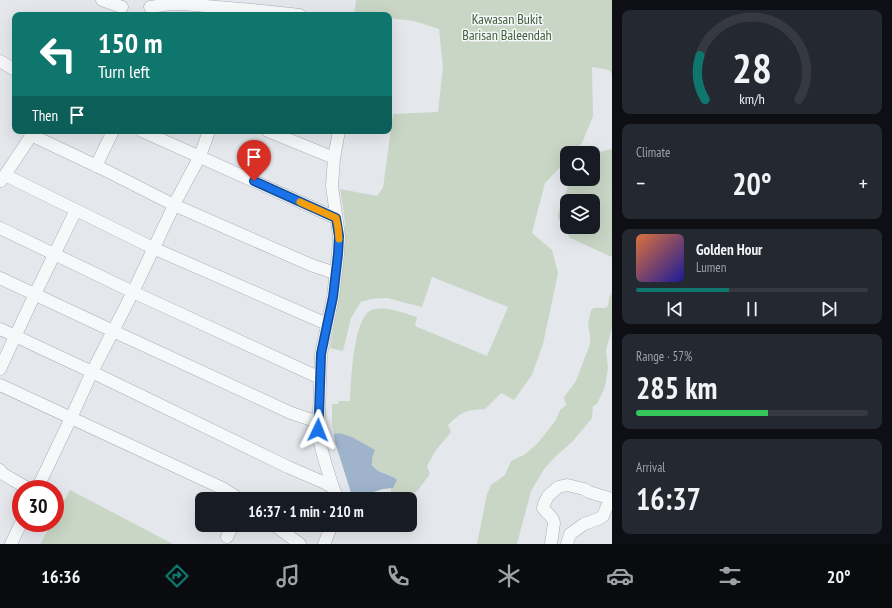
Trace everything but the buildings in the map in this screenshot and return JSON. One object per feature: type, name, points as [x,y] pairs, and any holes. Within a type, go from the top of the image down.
[{"type":"street","points":[[102,0],[124,7]]},
{"type":"street","points":[[150,7],[183,4],[272,12]]},
{"type":"street","points":[[0,61],[12,68]]},
{"type":"street","points":[[31,134],[2,178],[76,210],[153,248],[327,324]]},
{"type":"street","points":[[34,134],[174,205],[311,265],[335,273]]},
{"type":"street","points":[[96,166],[112,134]]},
{"type":"street","points":[[149,134],[336,218]]},
{"type":"street","points":[[41,480],[72,418],[92,372],[133,292],[174,205],[200,156],[208,134]]},
{"type":"street","points":[[275,134],[334,158]]},
{"type":"street","points":[[334,492],[319,439],[318,422],[321,354],[333,297],[338,254],[339,236],[332,186],[334,158],[338,134]]},
{"type":"street","points":[[0,369],[76,210]]},
{"type":"street","points":[[0,228],[133,292],[320,378]]},
{"type":"street","points":[[0,278],[290,413],[318,422]]},
{"type":"street","points":[[0,329],[288,467],[325,483],[333,492]]},
{"type":"street","points":[[0,385],[228,492]]},
{"type":"street","points":[[0,470],[3,474],[13,480]]},
{"type":"street","points":[[551,544],[554,519],[546,513],[543,508],[548,496],[558,487],[567,485],[584,489],[611,499],[603,516],[584,524],[570,534],[567,544]]},
{"type":"street","points":[[11,544],[17,532]]},
{"type":"street","points":[[227,537],[230,532]]},
{"type":"street","points":[[284,532],[300,544]]},
{"type":"street","points":[[324,544],[329,532]]},
{"type":"green space","name":"Kawasan Bukit Barisan Baleendah","points":[[356,0],[612,0],[612,74],[609,70],[592,67],[593,116],[582,143],[579,146],[560,146],[560,167],[545,183],[532,233],[552,250],[558,273],[543,344],[532,375],[514,400],[501,393],[485,409],[465,412],[448,425],[451,432],[436,450],[427,466],[430,474],[416,492],[391,492],[391,488],[395,484],[393,477],[378,471],[372,464],[372,458],[339,433],[334,434],[332,424],[332,404],[338,404],[339,401],[350,401],[354,351],[361,324],[366,315],[372,310],[383,308],[395,310],[417,317],[415,326],[487,356],[508,307],[432,277],[422,307],[387,298],[371,299],[361,302],[351,318],[343,351],[330,348],[341,281],[345,241],[345,222],[340,189],[377,196],[383,188],[390,134],[392,134],[393,114],[438,112],[443,67],[439,29],[414,21],[392,18],[392,12],[354,12]]},
{"type":"green space","points":[[612,148],[612,257],[570,238],[568,234],[600,234],[600,194],[565,194],[568,186],[600,186],[600,152]]},
{"type":"green space","points":[[560,209],[560,221],[558,218]]},
{"type":"green space","points":[[612,292],[612,328],[606,350],[608,368],[605,387],[597,404],[593,406],[592,418],[572,442],[544,469],[531,491],[517,544],[477,544],[487,494],[491,485],[505,475],[511,461],[524,455],[537,444],[556,420],[560,410],[566,405],[564,397],[576,381],[590,344],[588,323],[591,310],[594,308],[605,308],[608,306],[609,298]]},
{"type":"green space","points":[[70,490],[173,544],[40,544],[47,532],[64,532],[64,501]]},
{"type":"water","points":[[339,433],[352,437],[375,450],[372,458],[372,465],[378,471],[397,480],[393,488],[373,492],[351,492],[335,442],[334,434]]},
{"type":"slow traffic","points":[[300,202],[336,218],[339,239]]},
{"type":"route","points":[[254,181],[336,218],[339,236],[338,254],[333,297],[321,354],[318,430]]}]
